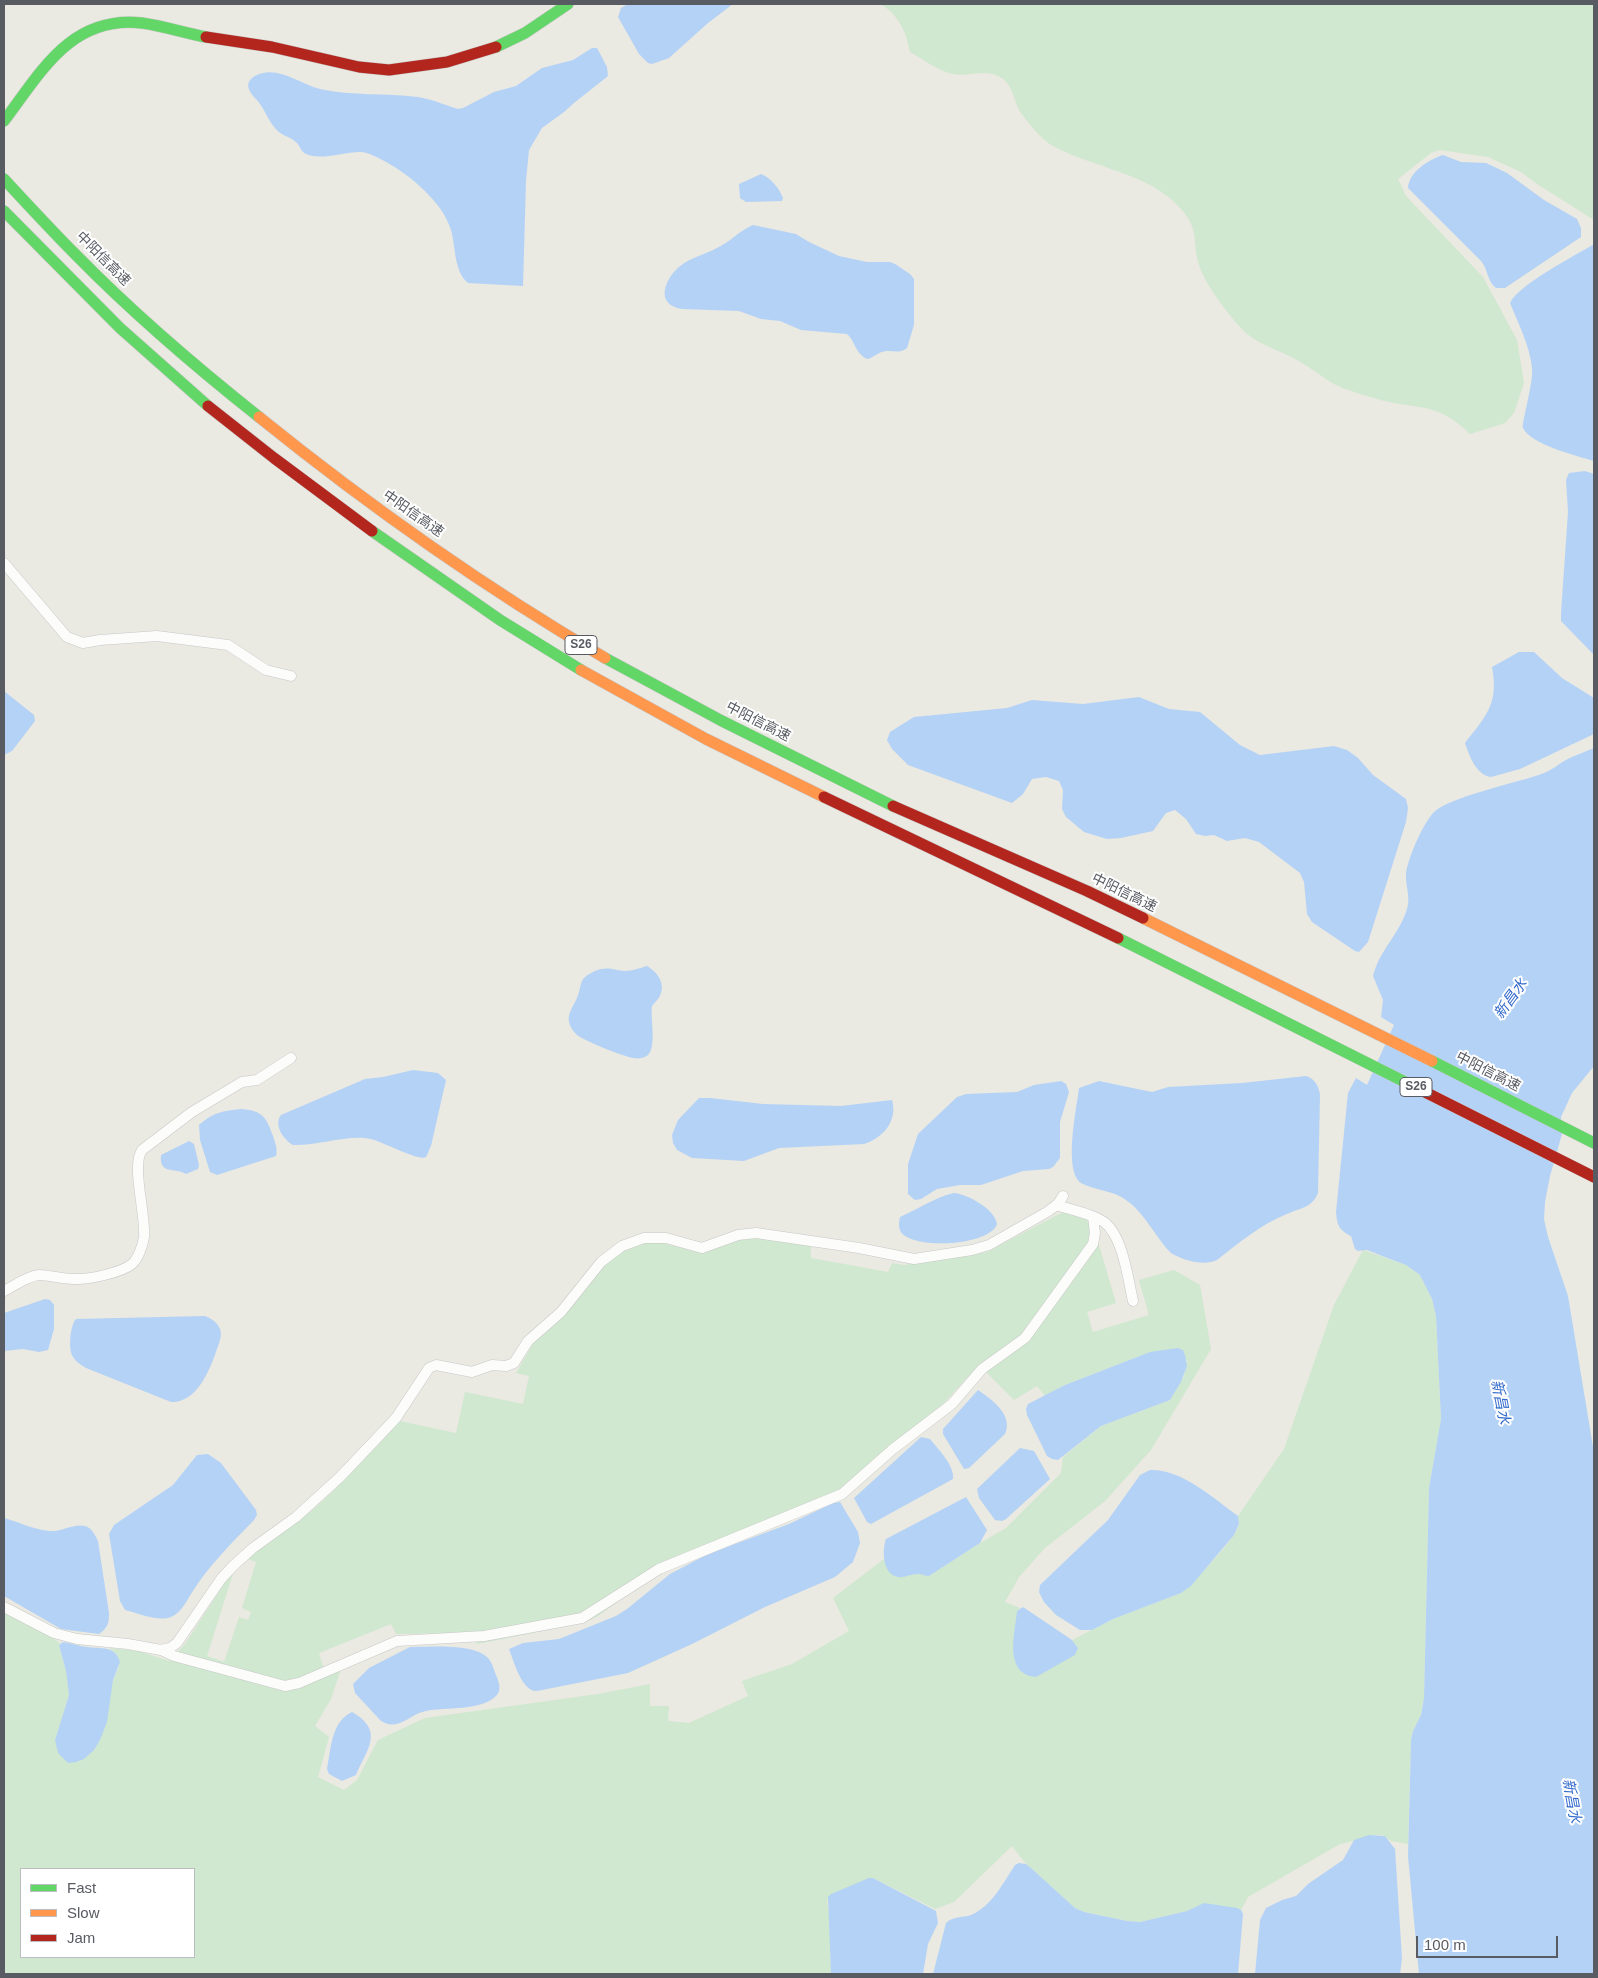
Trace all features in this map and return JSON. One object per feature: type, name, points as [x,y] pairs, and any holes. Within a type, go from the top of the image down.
[{"type":"main road","points":[[4,121],[47,62],[76,36],[100,26],[121,22],[137,23],[213,39],[270,47],[356,66],[385,70],[434,64],[498,47],[536,27],[568,4]]},
{"type":"main road","name":"中阳信高速","points":[[4,179],[126,303],[217,384],[369,502],[486,584],[554,628],[697,708],[879,800],[1087,891],[1250,970],[1594,1143]]},
{"type":"main road","name":"S26","points":[[4,211],[110,319],[203,401],[260,448],[356,519],[513,628],[613,688],[755,763],[1237,998],[1594,1177]]},
{"type":"street","points":[[4,564],[67,637],[75,641],[83,643],[157,636],[228,645],[266,670],[291,676]]},
{"type":"street","points":[[4,1291],[38,1275],[73,1280],[84,1279],[117,1271],[131,1265],[144,1239],[145,1220],[137,1168],[142,1150],[192,1112],[242,1082],[256,1080],[291,1058]]},
{"type":"street","points":[[162,1650],[177,1643],[221,1579],[233,1566],[253,1548],[296,1517],[340,1476],[396,1418],[428,1368],[436,1365],[472,1372],[492,1365],[506,1366],[514,1363],[528,1341],[561,1312],[601,1262],[622,1246],[644,1238],[657,1237],[702,1248],[738,1235],[756,1233],[859,1248],[914,1259],[972,1250],[989,1245],[1060,1200],[1104,1222],[1118,1240],[1134,1301]]},
{"type":"street","points":[[4,1608],[54,1632],[77,1639],[128,1644],[162,1650],[174,1656],[285,1686],[299,1683],[398,1641],[484,1636],[582,1618],[659,1568],[842,1494],[893,1449],[952,1404],[982,1369],[1025,1338],[1093,1244],[1095,1233],[1093,1217]]},
{"type":"green space","points":[[881,4],[1594,4],[1594,220],[1521,172],[1488,157],[1440,150],[1431,153],[1398,179],[1406,196],[1483,277],[1517,340],[1524,383],[1514,413],[1505,423],[1470,434],[1446,415],[1424,408],[1388,402],[1339,386],[1309,367],[1251,337],[1233,319],[1206,281],[1199,265],[1191,223],[1181,209],[1168,197],[1154,187],[1137,179],[1069,154],[1053,146],[1024,117],[1007,83],[998,76],[987,73],[953,74],[936,68],[910,52],[901,25],[893,14]]},
{"type":"green space","points":[[1063,1212],[1088,1220],[1096,1235],[1116,1303],[1087,1312],[1093,1332],[1149,1315],[1139,1280],[1174,1270],[1200,1285],[1211,1349],[1151,1450],[1105,1501],[1045,1548],[1019,1577],[1005,1602],[1020,1608],[1017,1611],[1078,1648],[1072,1640],[1113,1619],[1181,1593],[1204,1571],[1231,1539],[1239,1524],[1238,1516],[1284,1449],[1334,1305],[1363,1250],[1406,1265],[1420,1275],[1432,1299],[1436,1316],[1441,1419],[1429,1488],[1424,1698],[1421,1715],[1411,1740],[1408,1844],[1391,1841],[1383,1835],[1370,1836],[1340,1844],[1248,1897],[1241,1910],[1204,1904],[1187,1911],[1140,1922],[1084,1912],[1075,1908],[1026,1864],[1012,1846],[954,1902],[935,1909],[873,1878],[827,1901],[830,1920],[831,1974],[4,1974],[4,1612],[39,1629],[60,1643],[69,1695],[55,1740],[76,1762],[95,1747],[104,1727],[113,1681],[119,1665],[117,1656],[109,1648],[139,1651],[169,1661],[185,1644],[235,1567],[207,1656],[224,1662],[239,1617],[248,1620],[251,1612],[242,1608],[256,1562],[247,1559],[318,1505],[400,1421],[456,1433],[465,1392],[523,1404],[529,1376],[516,1373],[538,1335],[593,1276],[619,1252],[640,1243],[658,1242],[698,1252],[739,1240],[759,1238],[811,1245],[811,1258],[888,1272],[892,1263],[904,1265],[987,1252]],"holes":[[[1150,1352],[1187,1360],[1184,1376],[1170,1400],[1101,1426],[1063,1457],[1061,1473],[1006,1528],[929,1576],[920,1573],[897,1577],[892,1574],[884,1559],[833,1598],[849,1631],[792,1664],[742,1681],[748,1696],[689,1723],[668,1721],[669,1706],[650,1706],[650,1684],[598,1694],[425,1718],[378,1740],[357,1780],[344,1790],[318,1777],[329,1737],[315,1726],[331,1699],[340,1672],[323,1666],[319,1653],[391,1624],[396,1634],[471,1633],[477,1644],[584,1623],[598,1616],[661,1571],[840,1490],[928,1420],[979,1365],[1014,1400],[1037,1386],[1045,1396],[1065,1385]]]},
{"type":"water","points":[[628,4],[733,4],[708,23],[669,58],[652,64],[648,63],[639,54],[618,17],[621,8]]},
{"type":"water","points":[[592,48],[597,48],[607,67],[608,76],[542,128],[529,150],[526,181],[523,286],[468,283],[463,278],[457,264],[452,234],[447,220],[433,199],[421,187],[393,166],[367,153],[355,152],[320,157],[304,153],[298,144],[275,128],[248,88],[249,82],[255,76],[271,72],[288,76],[320,89],[344,93],[418,97],[458,109],[494,92],[516,86],[542,68],[573,60]]},
{"type":"water","points":[[1443,155],[1461,162],[1486,163],[1507,173],[1544,200],[1577,219],[1581,228],[1581,237],[1505,288],[1496,288],[1481,261],[1408,188],[1409,182],[1420,167]]},
{"type":"water","points":[[761,174],[777,187],[783,198],[782,201],[746,202],[740,198],[739,184]]},
{"type":"water","points":[[753,225],[796,234],[839,256],[867,262],[890,262],[910,274],[914,279],[914,325],[907,348],[898,352],[878,353],[867,359],[857,350],[847,334],[801,330],[780,321],[761,319],[739,311],[682,309],[668,303],[665,297],[666,285],[669,278],[679,267],[722,246]]},
{"type":"water","points":[[1594,244],[1594,461],[1544,444],[1527,434],[1523,428],[1532,368],[1526,343],[1510,303],[1524,287]]},
{"type":"water","points":[[1585,471],[1594,474],[1594,655],[1561,621],[1568,512],[1566,480],[1569,473]]},
{"type":"water","points":[[1519,652],[1534,652],[1562,678],[1594,698],[1594,734],[1520,769],[1491,777],[1477,769],[1465,743],[1489,709],[1494,691],[1492,667]]},
{"type":"water","points":[[4,691],[34,715],[35,721],[12,751],[4,755]]},
{"type":"water","points":[[1139,697],[1169,709],[1200,712],[1240,745],[1260,755],[1334,746],[1347,750],[1358,758],[1373,775],[1406,799],[1408,808],[1406,822],[1368,942],[1359,952],[1312,922],[1307,914],[1304,882],[1300,873],[1259,842],[1245,838],[1227,841],[1214,835],[1196,834],[1186,819],[1175,810],[1166,813],[1153,831],[1107,839],[1084,832],[1066,817],[1062,809],[1063,790],[1059,781],[1046,777],[1032,779],[1023,794],[1012,803],[908,765],[892,749],[887,740],[890,732],[914,717],[1007,708],[1032,700],[1083,704]]},
{"type":"water","name":"新昌水","points":[[1594,748],[1594,1066],[1572,1093],[1561,1117],[1562,1134],[1550,1176],[1544,1219],[1548,1237],[1568,1296],[1594,1453],[1594,1974],[1419,1974],[1408,1856],[1411,1740],[1421,1715],[1424,1698],[1429,1488],[1441,1419],[1436,1316],[1432,1299],[1420,1275],[1406,1265],[1367,1250],[1358,1251],[1355,1249],[1351,1236],[1344,1232],[1338,1224],[1336,1212],[1348,1093],[1356,1078],[1367,1085],[1394,1025],[1381,1017],[1383,1000],[1373,976],[1380,958],[1404,918],[1408,903],[1406,870],[1418,837],[1429,818],[1433,813],[1454,801],[1544,773],[1569,758]]},
{"type":"water","points":[[647,966],[659,977],[662,985],[660,997],[652,1006],[653,1039],[651,1051],[648,1055],[639,1058],[629,1057],[596,1045],[581,1038],[573,1031],[570,1026],[569,1016],[585,977],[603,969],[628,971]]},
{"type":"water","points":[[413,1070],[438,1073],[446,1080],[431,1146],[426,1157],[416,1157],[371,1139],[362,1138],[293,1145],[286,1140],[279,1128],[278,1123],[281,1115],[365,1079]]},
{"type":"water","points":[[1306,1076],[1316,1083],[1320,1094],[1318,1193],[1309,1205],[1268,1223],[1250,1234],[1217,1260],[1206,1263],[1194,1262],[1171,1253],[1132,1205],[1116,1194],[1083,1184],[1077,1178],[1073,1168],[1072,1140],[1079,1088],[1099,1081],[1152,1092],[1168,1087],[1242,1083]]},
{"type":"water","points":[[1061,1081],[1066,1084],[1069,1092],[1060,1122],[1060,1158],[1053,1167],[1023,1171],[981,1185],[960,1185],[937,1189],[921,1199],[915,1200],[908,1194],[908,1164],[918,1134],[957,1097],[966,1094],[1017,1092],[1034,1085]]},
{"type":"water","points":[[699,1098],[763,1104],[841,1106],[892,1100],[893,1115],[891,1122],[883,1133],[864,1144],[779,1148],[744,1161],[692,1158],[677,1150],[673,1143],[672,1135],[678,1120]]},
{"type":"water","points":[[242,1109],[255,1111],[266,1120],[271,1129],[277,1151],[276,1156],[217,1175],[210,1172],[200,1140],[199,1125],[209,1117],[219,1113]]},
{"type":"water","points":[[189,1141],[194,1144],[199,1165],[198,1169],[186,1174],[165,1168],[162,1165],[161,1155]]},
{"type":"water","points":[[954,1193],[973,1199],[991,1213],[997,1224],[991,1231],[981,1237],[951,1243],[920,1241],[908,1238],[901,1232],[899,1226],[900,1217],[934,1200]]},
{"type":"water","points":[[45,1299],[50,1300],[54,1305],[54,1329],[48,1350],[39,1352],[23,1349],[4,1351],[4,1313]]},
{"type":"water","points":[[205,1316],[214,1321],[219,1327],[221,1332],[220,1340],[210,1368],[200,1385],[188,1397],[180,1401],[171,1402],[86,1368],[80,1365],[71,1354],[71,1332],[76,1319]]},
{"type":"water","points":[[1178,1348],[1183,1350],[1187,1366],[1181,1382],[1170,1400],[1101,1426],[1058,1460],[1047,1456],[1027,1415],[1026,1409],[1028,1404],[1065,1385],[1150,1352]]},
{"type":"water","points":[[978,1390],[1000,1408],[1004,1414],[1007,1427],[1005,1434],[969,1468],[964,1469],[943,1434],[943,1429]]},
{"type":"water","points":[[921,1437],[930,1439],[949,1463],[953,1479],[871,1524],[867,1522],[854,1498]]},
{"type":"water","points":[[1020,1448],[1034,1451],[1050,1479],[1006,1519],[1002,1521],[995,1520],[979,1498],[977,1489]]},
{"type":"water","points":[[208,1454],[221,1463],[256,1510],[257,1515],[213,1564],[178,1613],[171,1617],[160,1618],[125,1610],[120,1601],[109,1534],[114,1525],[173,1485],[197,1455]]},
{"type":"water","points":[[1150,1470],[1174,1474],[1197,1486],[1238,1516],[1239,1524],[1234,1535],[1191,1586],[1181,1593],[1113,1619],[1092,1630],[1080,1630],[1056,1615],[1044,1602],[1039,1592],[1040,1585],[1108,1520],[1140,1475]]},
{"type":"water","points":[[966,1497],[987,1530],[980,1543],[929,1576],[918,1574],[898,1577],[893,1575],[886,1567],[884,1561],[886,1539]]},
{"type":"water","points":[[840,1502],[858,1532],[860,1543],[853,1562],[835,1577],[765,1607],[692,1644],[628,1673],[537,1691],[527,1687],[519,1675],[509,1649],[523,1643],[559,1639],[616,1616],[670,1574],[708,1554],[789,1524],[833,1503]]},
{"type":"water","points":[[4,1518],[32,1528],[44,1530],[54,1531],[81,1525],[91,1530],[98,1541],[109,1613],[109,1620],[102,1632],[99,1634],[61,1629],[4,1596]]},
{"type":"water","points":[[1023,1607],[1072,1640],[1078,1648],[1075,1655],[1036,1677],[1026,1674],[1019,1669],[1013,1651],[1017,1611]]},
{"type":"water","points":[[63,1642],[111,1650],[120,1662],[113,1680],[107,1722],[100,1740],[94,1750],[84,1759],[68,1763],[58,1753],[55,1740],[69,1695],[66,1671],[59,1645]]},
{"type":"water","points":[[410,1647],[451,1647],[481,1653],[488,1658],[493,1666],[499,1683],[498,1694],[490,1701],[482,1704],[463,1708],[426,1711],[399,1723],[387,1724],[381,1721],[355,1693],[353,1684],[369,1668]]},
{"type":"water","points":[[352,1712],[368,1726],[371,1733],[371,1741],[356,1775],[342,1781],[329,1774],[327,1769],[336,1729],[345,1716]]},
{"type":"water","points":[[1369,1835],[1385,1836],[1395,1849],[1402,1958],[1400,1974],[1255,1974],[1260,1920],[1266,1908],[1296,1896],[1308,1884],[1343,1860],[1354,1840]]},
{"type":"water","points":[[1019,1863],[1026,1864],[1075,1908],[1084,1912],[1140,1922],[1187,1911],[1204,1903],[1241,1910],[1243,1914],[1238,1974],[933,1974],[946,1923],[955,1918],[971,1915],[985,1906],[1015,1865]]},
{"type":"water","points":[[869,1878],[873,1878],[936,1911],[938,1923],[928,1944],[923,1974],[831,1974],[828,1897]]},
{"type":"traffic: fast","points":[[496,47],[525,33],[568,4]]},
{"type":"traffic: fast","points":[[4,121],[45,66],[77,38],[96,28],[117,23],[142,23],[206,37]]},
{"type":"traffic: fast","points":[[4,179],[68,247],[121,299],[259,417]]},
{"type":"traffic: fast","points":[[4,211],[120,328],[208,406]]},
{"type":"traffic: fast","points":[[372,531],[500,620],[581,670]]},
{"type":"traffic: fast","points":[[605,658],[722,721],[893,806]]},
{"type":"traffic: fast","points":[[1118,938],[1419,1089]]},
{"type":"traffic: fast","points":[[1432,1061],[1594,1143]]},
{"type":"traffic: slow","points":[[259,417],[342,482],[471,574],[605,658]]},
{"type":"traffic: slow","points":[[581,670],[706,739],[824,797]]},
{"type":"traffic: slow","points":[[1143,918],[1432,1061]]},
{"type":"traffic: jam","points":[[206,37],[272,47],[359,67],[389,70],[447,62],[496,47]]},
{"type":"traffic: jam","points":[[208,406],[372,531]]},
{"type":"traffic: jam","points":[[824,797],[1118,938]]},
{"type":"traffic: jam","points":[[893,806],[1087,891],[1143,918]]},
{"type":"traffic: jam","points":[[1419,1089],[1594,1177]]}]
